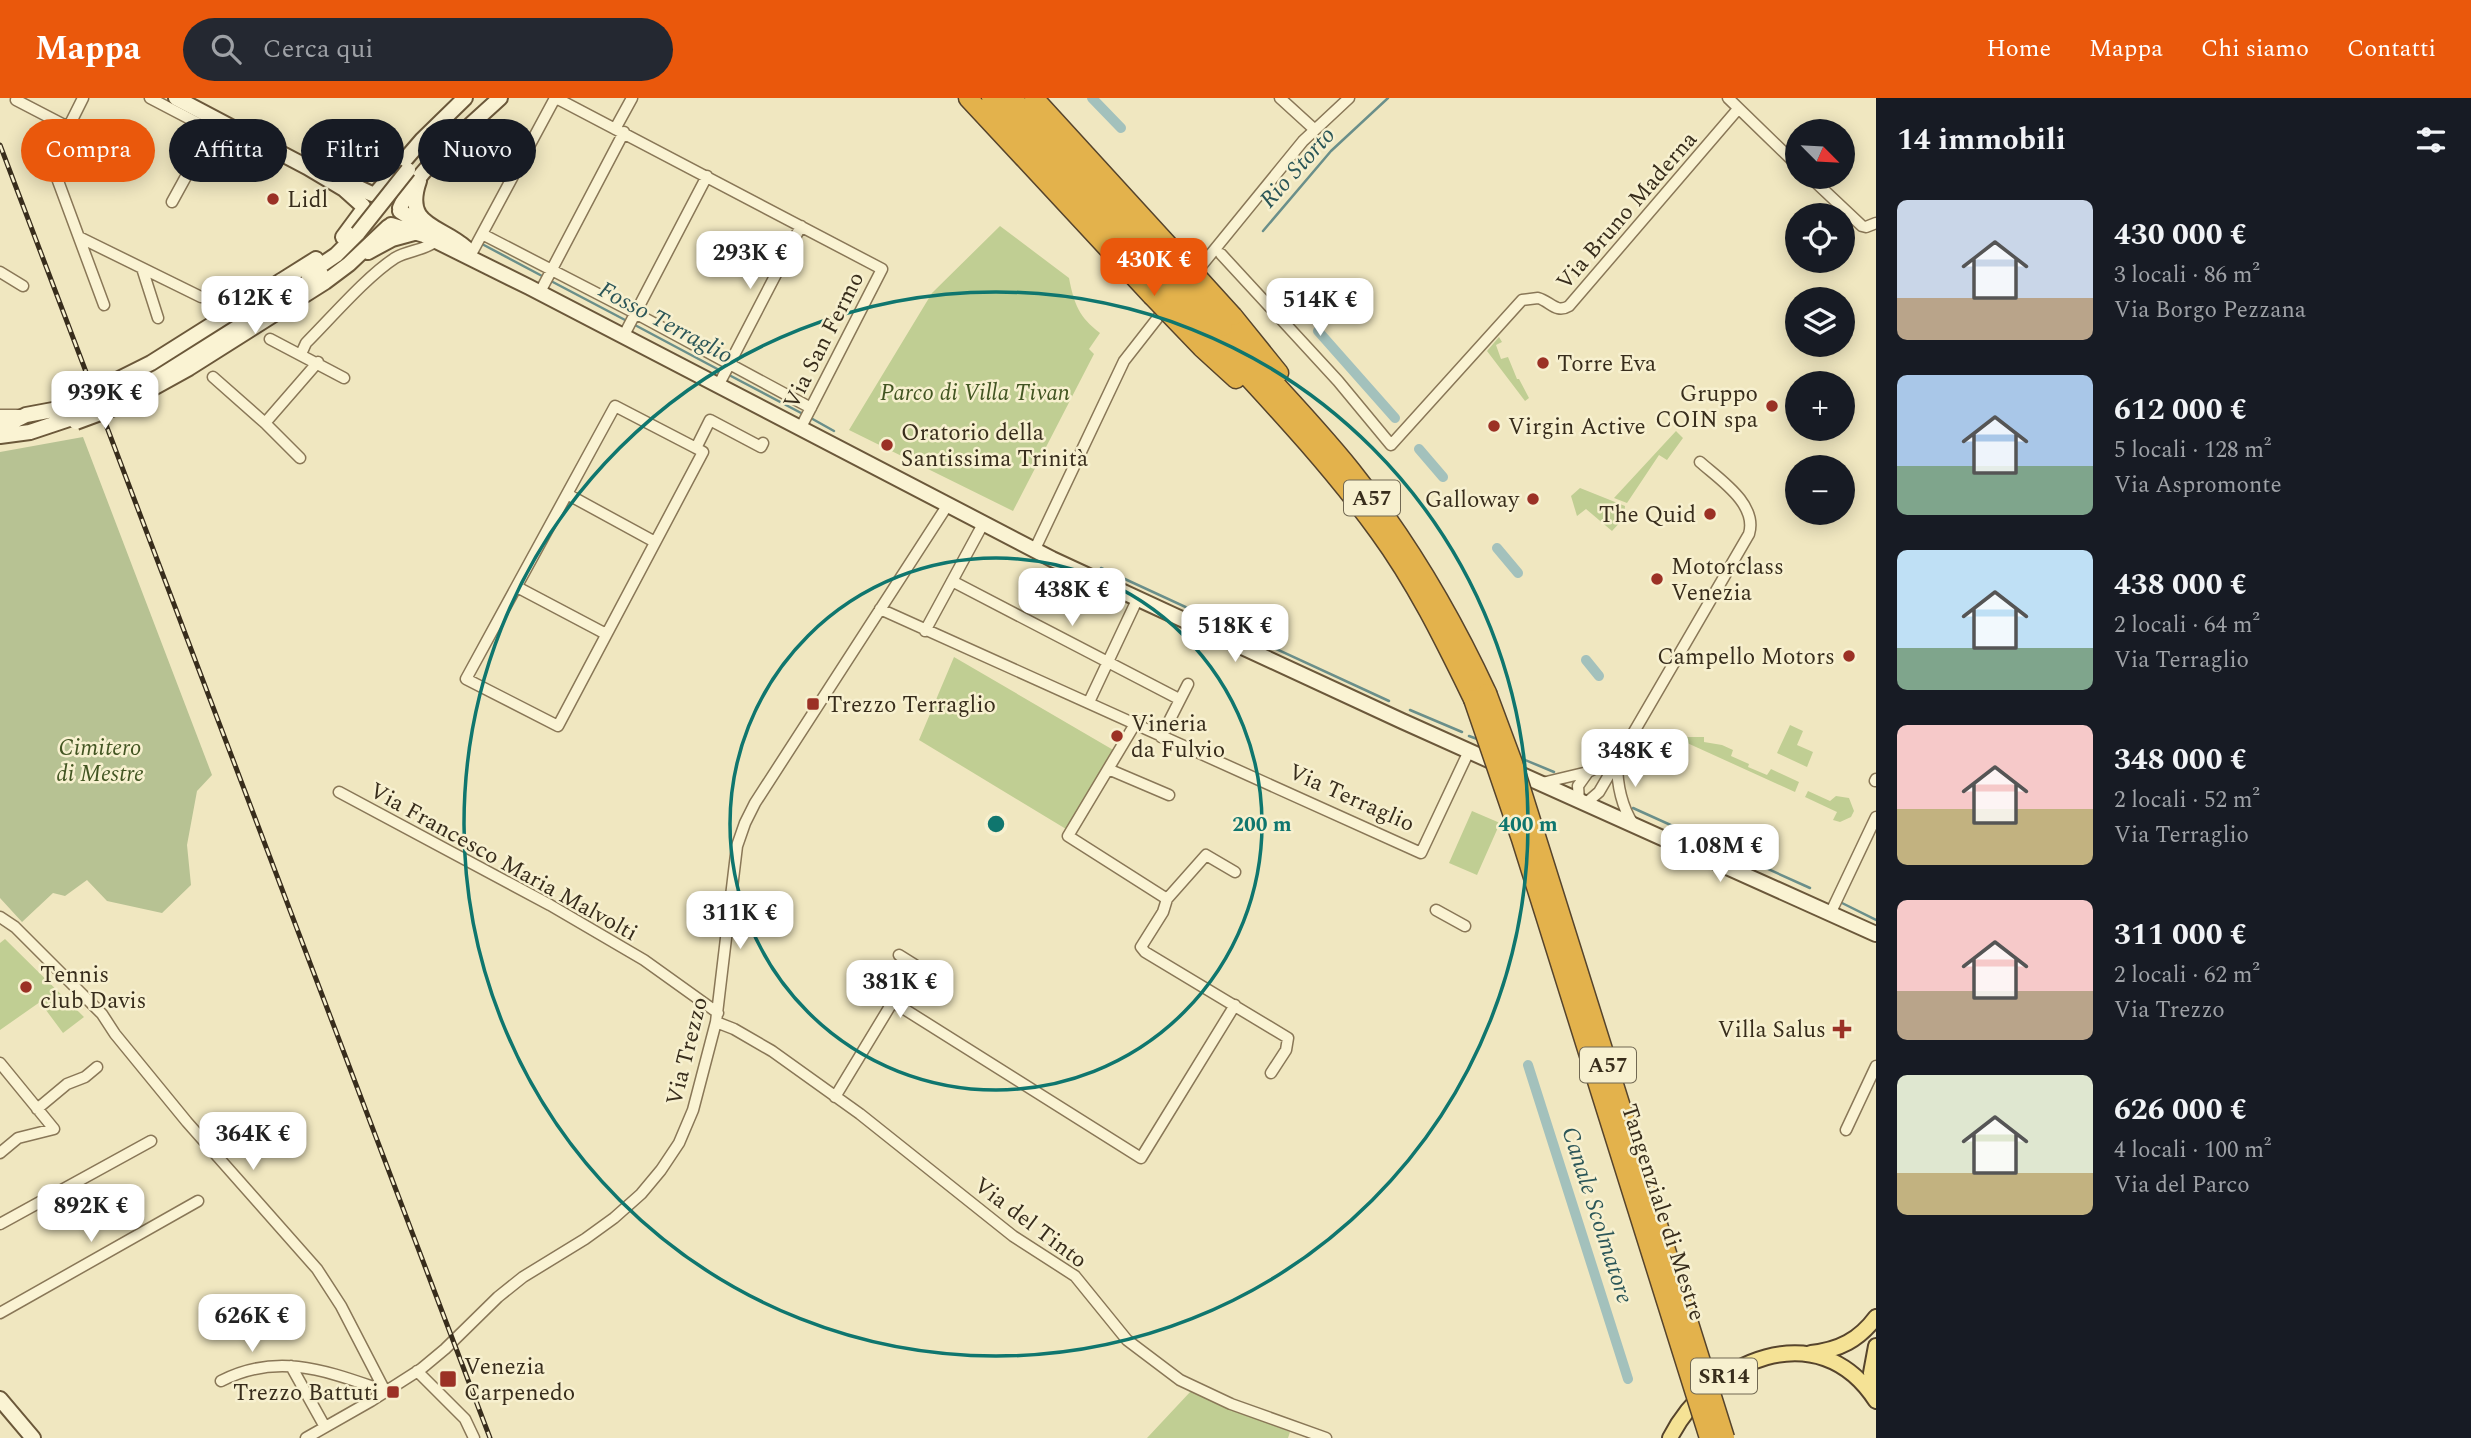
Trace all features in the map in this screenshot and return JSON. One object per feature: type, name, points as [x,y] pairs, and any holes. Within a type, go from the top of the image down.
[{"type":"highway","name":"A57","points":[[968,98],[1168,278]]},
{"type":"highway","name":"Tangenziale di Mestre","points":[[991,98],[1168,278]]},
{"type":"highway","name":"Tangenziale di Mestre","points":[[1012,98],[1385,528],[1449,615],[1480,696],[1514,817],[1709,1438]]},
{"type":"highway","name":"A57","points":[[1034,98],[1168,278],[1217,332],[1372,482],[1385,528]]},
{"type":"highway","name":"Tangenziale di Mestre","points":[[1480,696],[1513,763],[1726,1438]]},
{"type":"main road","points":[[176,98],[216,119]]},
{"type":"main road","points":[[71,411],[331,248],[422,140],[465,98]]},
{"type":"main road","points":[[0,426],[26,415],[71,411],[119,397],[190,368],[326,282],[397,219],[414,173],[437,136],[477,98]]},
{"type":"main road","points":[[0,436],[54,429],[76,422],[164,372],[330,268],[363,236],[449,134],[487,98]]},
{"type":"main road","points":[[414,173],[500,98]]},
{"type":"main road","points":[[287,156],[369,200],[393,195],[400,210],[421,226],[625,332],[724,374],[806,418],[947,506],[1034,551],[1876,934]]},
{"type":"main road","points":[[414,173],[417,212],[427,224],[469,252]]},
{"type":"main road","points":[[369,200],[365,218],[371,225],[416,232],[469,252]]},
{"type":"main road","points":[[349,264],[392,239],[416,232]]},
{"type":"main road","points":[[30,432],[85,404],[119,397]]},
{"type":"main road","name":"SR14","points":[[1670,1438],[1693,1403],[1726,1374],[1777,1354],[1826,1351],[1844,1345],[1863,1332],[1876,1317]]},
{"type":"main road","name":"SR14","points":[[1876,1346],[1871,1373],[1876,1400]]},
{"type":"main road","name":"SR14","points":[[1802,1354],[1825,1360],[1849,1372],[1876,1400]]},
{"type":"main road","points":[[0,1399],[33,1438]]},
{"type":"street","points":[[72,119],[83,98]]},
{"type":"street","points":[[150,98],[189,119]]},
{"type":"street","points":[[538,288],[550,272],[632,98]]},
{"type":"street","points":[[1280,98],[1314,129]]},
{"type":"street","points":[[1034,551],[1124,361],[1314,129],[1349,98]]},
{"type":"street","points":[[1728,98],[1785,154]]},
{"type":"street","points":[[469,252],[482,234],[556,99],[801,226],[724,374]]},
{"type":"street","points":[[16,100],[53,119]]},
{"type":"street","name":"Via Bruno Maderna","points":[[1221,254],[1330,372],[1391,445],[1522,300],[1538,298],[1556,309],[1569,306],[1738,109]]},
{"type":"street","points":[[625,332],[707,176]]},
{"type":"street","points":[[58,182],[104,305]]},
{"type":"street","points":[[172,202],[183,182]]},
{"type":"street","points":[[1823,189],[1862,226],[1866,228],[1876,223]]},
{"type":"street","name":"Via San Fermo","points":[[801,226],[881,269],[806,418]]},
{"type":"street","points":[[482,234],[634,315],[724,374],[806,418]]},
{"type":"street","points":[[79,237],[201,297]]},
{"type":"street","points":[[302,354],[306,343],[373,277],[397,257],[436,241]]},
{"type":"street","points":[[142,268],[158,318]]},
{"type":"street","points":[[0,272],[23,286]]},
{"type":"street","points":[[270,339],[344,378]]},
{"type":"street","points":[[265,423],[318,362]]},
{"type":"street","points":[[213,377],[300,458]]},
{"type":"street","points":[[615,406],[696,448],[703,452],[558,726],[466,679],[615,406]]},
{"type":"street","points":[[0,415],[26,415]]},
{"type":"street","points":[[696,448],[710,420],[761,447],[763,443]]},
{"type":"street","points":[[1588,772],[1578,786],[1577,793],[1582,802],[1599,792],[1749,534],[1751,520],[1744,505],[1700,462]]},
{"type":"street","points":[[567,494],[655,542]]},
{"type":"street","name":"Via Trezzo","points":[[306,1438],[417,1371],[445,1349],[498,1297],[614,1218],[647,1186],[679,1143],[693,1110],[717,1017],[737,846],[745,823],[811,714],[947,506]]},
{"type":"street","points":[[925,631],[983,524]]},
{"type":"street","points":[[952,582],[1179,699]]},
{"type":"street","points":[[516,587],[606,634]]},
{"type":"street","points":[[1089,702],[1137,600]]},
{"type":"street","name":"Via Terraglio","points":[[880,609],[1421,853],[1469,751]]},
{"type":"street","points":[[1161,737],[1188,684]]},
{"type":"street","points":[[1135,724],[1068,836],[1167,899]]},
{"type":"street","points":[[1541,783],[1588,772],[1618,758]]},
{"type":"street","points":[[1618,758],[1618,788],[1627,815],[1634,826]]},
{"type":"street","points":[[1108,769],[1169,796]]},
{"type":"street","name":"Via Francesco Maria Malvolti","points":[[339,792],[550,905],[645,960],[717,1017]]},
{"type":"street","points":[[1830,914],[1876,817]]},
{"type":"street","points":[[1235,872],[1206,855],[1167,899],[1163,912],[1144,942],[1142,950],[1288,1038],[1286,1050],[1272,1073]]},
{"type":"street","points":[[1436,910],[1465,926]]},
{"type":"street","points":[[0,917],[15,928],[102,1014],[115,1034],[187,1122],[317,1269],[341,1306],[385,1391]]},
{"type":"street","points":[[835,1097],[915,965],[899,955]]},
{"type":"street","points":[[893,1002],[1142,1158],[1235,1005]]},
{"type":"street","name":"Via del Tinto","points":[[717,1017],[772,1051],[1013,1236],[1075,1276],[1127,1340],[1180,1380],[1218,1399],[1326,1438]]},
{"type":"street","points":[[0,1063],[54,1129],[18,1138],[0,1153]]},
{"type":"street","points":[[1846,1130],[1876,1066]]},
{"type":"street","points":[[37,1109],[67,1084],[85,1077],[97,1067]]},
{"type":"street","points":[[0,1224],[151,1141]]},
{"type":"street","points":[[0,1313],[198,1201]]},
{"type":"street","points":[[221,1381],[260,1368],[291,1366],[324,1370],[385,1391]]},
{"type":"street","points":[[291,1366],[325,1427]]},
{"type":"street","points":[[417,1371],[465,1419],[474,1438]]},
{"type":"green space","name":"Parco di Villa Tivan","points":[[1000,226],[1069,278],[1078,309],[1100,333],[1089,349],[1094,354],[1013,511],[849,430],[932,293]]},
{"type":"green space","points":[[1499,337],[1502,342],[1496,345],[1501,359],[1508,357],[1529,398],[1525,401],[1487,351]]},
{"type":"green space","points":[[1676,431],[1683,438],[1667,460],[1659,455],[1627,503],[1614,498]]},
{"type":"green space","name":"Cimitero di Mestre","points":[[83,437],[212,775],[197,791],[187,845],[191,885],[162,913],[107,901],[87,880],[65,896],[53,893],[22,922],[0,898],[0,452]]},
{"type":"green space","points":[[1580,488],[1625,506],[1624,518],[1612,531],[1586,509],[1577,516],[1571,496]]},
{"type":"green space","points":[[954,657],[1115,751],[1066,829],[919,740]]},
{"type":"green space","points":[[1790,725],[1803,731],[1797,745],[1813,752],[1807,767],[1777,753]]},
{"type":"green space","points":[[1685,737],[1704,737],[1704,742],[1733,750],[1731,756],[1749,764],[1748,767],[1767,775],[1771,769],[1799,782],[1795,792],[1685,742]]},
{"type":"green space","points":[[1808,791],[1830,801],[1836,796],[1849,798],[1854,811],[1851,817],[1840,822],[1833,820],[1837,812],[1805,797]]},
{"type":"green space","points":[[1472,811],[1500,823],[1477,875],[1449,863]]},
{"type":"green space","name":"Tennis club Davis","points":[[5,939],[84,1017],[63,1033],[40,1002],[0,1030],[0,943]]},
{"type":"green space","points":[[1191,1391],[1290,1432],[1288,1438],[1147,1438]]},
{"type":"waterway","name":"Canale Scolmatore","points":[[1092,98],[1121,128]]},
{"type":"waterway","name":"Rio Storto","points":[[1263,231],[1331,151],[1388,98]]},
{"type":"waterway","name":"Fosso Terraglio","points":[[482,244],[544,277]]},
{"type":"waterway","name":"Fosso Terraglio","points":[[549,280],[627,321]]},
{"type":"waterway","name":"Fosso Terraglio","points":[[633,324],[723,372]]},
{"type":"waterway","name":"Canale Scolmatore","points":[[1318,331],[1395,418]]},
{"type":"waterway","name":"Fosso Terraglio","points":[[729,375],[803,414]]},
{"type":"waterway","name":"Fosso Terraglio","points":[[809,417],[834,431]]},
{"type":"waterway","name":"Canale Scolmatore","points":[[1419,449],[1443,477]]},
{"type":"waterway","name":"Canale Scolmatore","points":[[1497,548],[1518,573]]},
{"type":"waterway","name":"Fosso Terraglio","points":[[1101,568],[1389,701]]},
{"type":"waterway","name":"Canale Scolmatore","points":[[1586,660],[1599,676]]},
{"type":"waterway","name":"Fosso Terraglio","points":[[1410,710],[1462,732]]},
{"type":"waterway","name":"Fosso Terraglio","points":[[1469,736],[1480,740]]},
{"type":"waterway","name":"Fosso Terraglio","points":[[1518,757],[1554,772]]},
{"type":"waterway","name":"Fosso Terraglio","points":[[1633,808],[1810,888]]},
{"type":"waterway","name":"Fosso Terraglio","points":[[1840,902],[1876,920]]},
{"type":"waterway","name":"Canale Scolmatore","points":[[1528,1065],[1628,1379]]},
{"type":"railway","points":[[0,145],[490,1438]]},
{"type":"place","name":"Lidl","points":[[273,199]]},
{"type":"place","name":"Torre Eva","points":[[1543,363]]},
{"type":"place","name":"Gruppo COIN spa","points":[[1772,406]]},
{"type":"place","name":"Virgin Active","points":[[1494,426]]},
{"type":"place","name":"Oratorio della Santissima Trinità","points":[[887,445]]},
{"type":"place","name":"Galloway","points":[[1533,499]]},
{"type":"place","name":"The Quid","points":[[1710,514]]},
{"type":"place","name":"Motorclass Venezia","points":[[1657,579]]},
{"type":"place","name":"Campello Motors","points":[[1849,656]]},
{"type":"place","name":"Trezzo Terraglio","points":[[813,704]]},
{"type":"place","name":"Vineria da Fulvio","points":[[1117,736]]},
{"type":"place","name":"Tennis club Davis","points":[[26,987]]},
{"type":"place","name":"Villa Salus","points":[[1842,1029]]},
{"type":"place","name":"Venezia Carpenedo","points":[[448,1379]]},
{"type":"place","name":"Trezzo Battuti","points":[[393,1392]]}]
